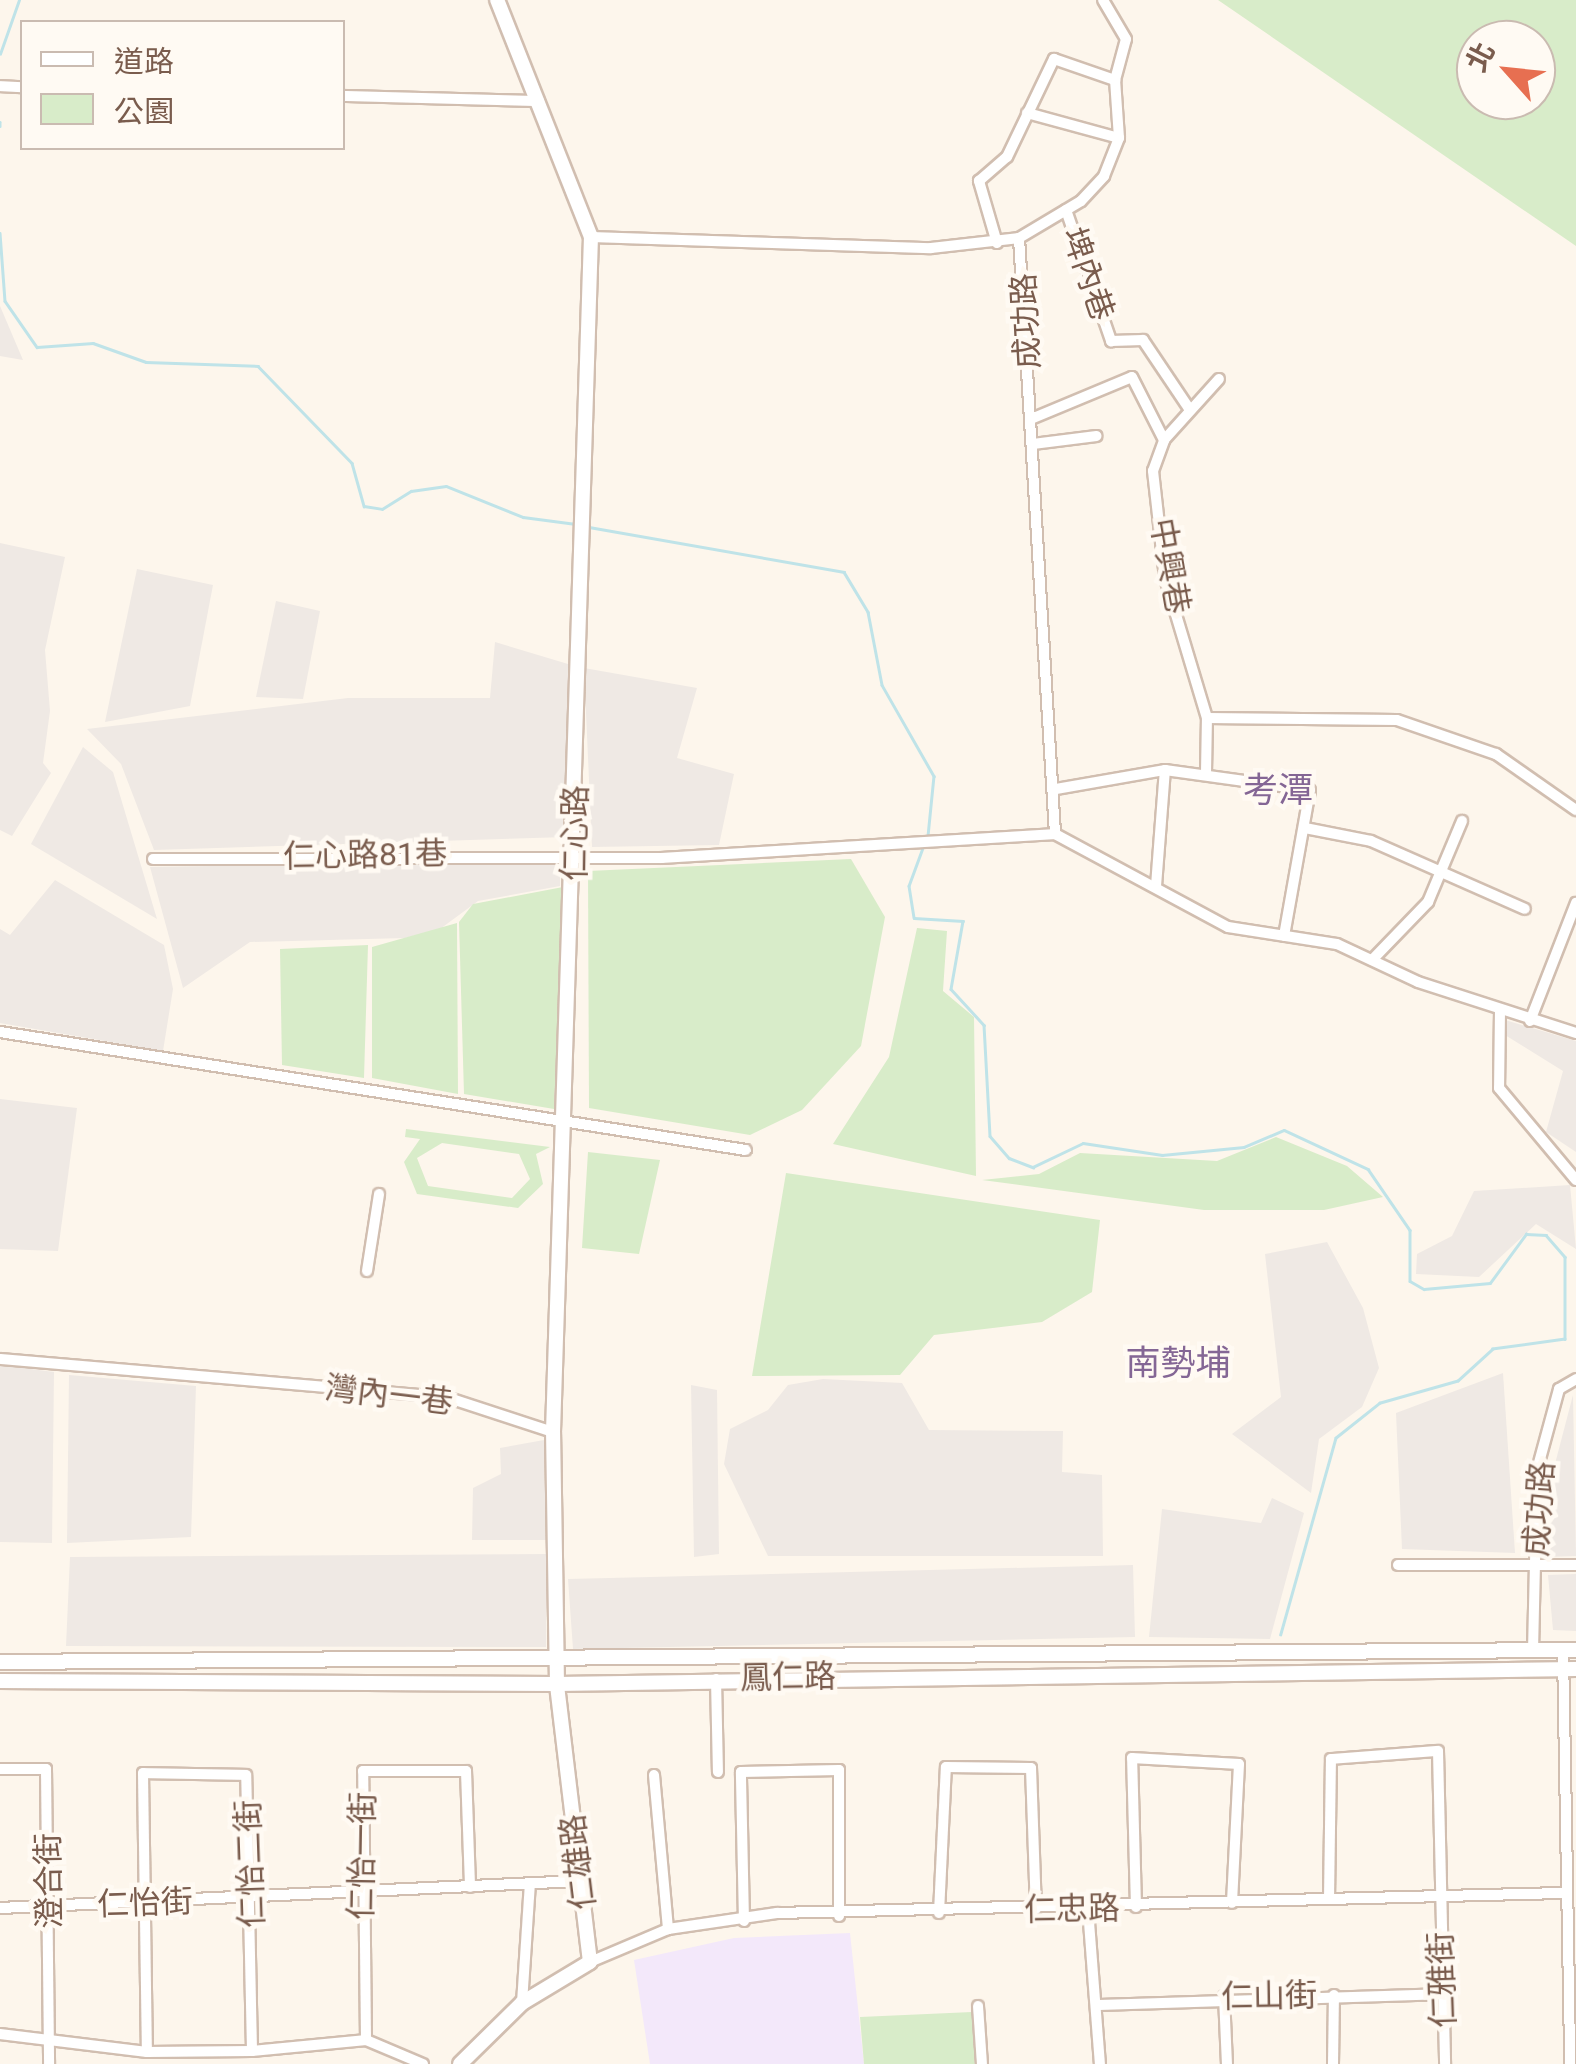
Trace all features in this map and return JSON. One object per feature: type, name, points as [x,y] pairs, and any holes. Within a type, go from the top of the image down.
[{"type":"main road","name":"仁心路","points":[[498,0],[591,238],[579,534],[576,855],[553,1432],[557,1684]]},
{"type":"main road","name":"鳳仁路","points":[[0,1662],[1570,1650]]},
{"type":"main road","name":"鳳仁路","points":[[0,1682],[557,1684],[1569,1668]]},
{"type":"main road","name":"仁雄路","points":[[557,1684],[590,1962]]},
{"type":"main road","points":[[460,2064],[522,2003],[590,1962]]},
{"type":"street","points":[[1027,114],[1119,138],[1115,80],[1126,39],[1103,0]]},
{"type":"street","points":[[997,243],[979,181],[1006,156],[1054,59],[1115,80]]},
{"type":"street","points":[[345,96],[539,101]]},
{"type":"street","name":"埤內巷","points":[[1019,238],[1066,210],[1104,176],[1119,138]]},
{"type":"street","name":"埤內巷","points":[[1066,210],[1110,341],[1144,340],[1190,410]]},
{"type":"street","name":"成功路","points":[[591,238],[997,243],[1019,238],[1056,789],[1055,834]]},
{"type":"street","points":[[1031,419],[1132,376],[1164,440],[1219,379]]},
{"type":"street","points":[[1033,444],[1096,436]]},
{"type":"street","name":"中興巷","points":[[1164,440],[1154,471],[1165,578],[1207,718],[1206,773]]},
{"type":"street","points":[[1207,718],[1396,720],[1496,754],[1576,810]]},
{"type":"street","points":[[1056,789],[1165,770],[1310,790],[1284,936]]},
{"type":"street","points":[[1156,886],[1165,770]]},
{"type":"street","points":[[1372,960],[1439,878],[1462,820]]},
{"type":"street","points":[[1306,828],[1371,840],[1439,878],[1524,909]]},
{"type":"street","points":[[576,855],[936,847],[1055,834],[1228,928],[1284,936],[1372,960],[1530,1021],[1576,1033]]},
{"type":"street","name":"仁心路81巷","points":[[153,859],[576,855]]},
{"type":"street","points":[[1530,1021],[1576,903]]},
{"type":"street","points":[[1500,1010],[1499,1088],[1576,1178]]},
{"type":"street","points":[[0,1032],[746,1150]]},
{"type":"street","points":[[366,1271],[379,1194]]},
{"type":"street","name":"灣內一巷","points":[[0,1359],[446,1397],[553,1432]]},
{"type":"street","name":"成功路","points":[[1533,1651],[1537,1470],[1559,1389],[1576,1380]]},
{"type":"street","points":[[1398,1565],[1576,1565]]},
{"type":"street","points":[[1570,1650],[1563,1893],[1572,1992],[1570,2064]]},
{"type":"street","points":[[716,1679],[718,1772]]},
{"type":"street","name":"仁雅街","points":[[1329,1899],[1332,1759],[1438,1751],[1445,2064]]},
{"type":"street","points":[[1136,1907],[1132,1758],[1228,1758],[1239,1764],[1232,1903]]},
{"type":"street","points":[[939,1914],[946,1767],[1031,1768],[1036,1909]]},
{"type":"street","name":"澄合街","points":[[0,1769],[46,1769],[51,1906],[49,2064]]},
{"type":"street","name":"仁怡一街","points":[[366,2040],[361,1894],[363,1771],[466,1770],[470,1887]]},
{"type":"street","points":[[744,1921],[742,1772],[839,1770],[840,1916]]},
{"type":"street","name":"仁怡二街","points":[[147,2052],[140,1904],[142,1773],[246,1775],[253,1900],[252,2050]]},
{"type":"street","points":[[654,1774],[668,1929]]},
{"type":"street","name":"仁怡街","points":[[0,1908],[253,1900],[580,1881]]},
{"type":"street","name":"仁雄路","points":[[522,2003],[530,1884]]},
{"type":"street","name":"仁忠路","points":[[590,1962],[668,1929],[744,1921],[1563,1893]]},
{"type":"street","points":[[1088,1909],[1100,2064]]},
{"type":"street","name":"仁山街","points":[[1096,2006],[1224,1996],[1443,1994]]},
{"type":"street","points":[[1333,2064],[1334,1995]]},
{"type":"street","points":[[1224,1996],[1227,2064]]},
{"type":"street","points":[[978,2006],[982,2064]]},
{"type":"street","points":[[0,2034],[147,2052],[252,2050],[366,2040],[423,2064]]},
{"type":"shaded area","points":[[0,306],[23,360],[0,356]]},
{"type":"shaded area","points":[[0,543],[65,557],[45,650],[50,711],[43,763],[51,773],[12,836],[0,830]]},
{"type":"shaded area","points":[[137,569],[213,585],[190,706],[105,722]]},
{"type":"shaded area","points":[[276,601],[320,611],[303,699],[256,697]]},
{"type":"shaded area","points":[[495,642],[568,664],[567,837],[154,850],[121,764],[87,729],[348,698],[490,698]]},
{"type":"shaded area","points":[[584,668],[697,688],[677,758],[734,774],[719,845],[592,847]]},
{"type":"shaded area","points":[[83,747],[113,772],[157,919],[31,844]]},
{"type":"shaded area","points":[[560,860],[560,886],[478,901],[440,929],[405,938],[250,942],[183,988],[150,867]]},
{"type":"shaded area","points":[[55,880],[164,945],[173,989],[163,1051],[0,1023],[0,929],[10,935]]},
{"type":"shaded area","points":[[1505,1020],[1576,1041],[1576,1152],[1546,1132],[1563,1071],[1505,1035]]},
{"type":"shaded area","points":[[0,1099],[77,1108],[58,1251],[0,1249]]},
{"type":"shaded area","points":[[1570,1185],[1576,1249],[1536,1224],[1479,1277],[1416,1274],[1417,1254],[1452,1236],[1474,1191]]},
{"type":"shaded area","points":[[1327,1242],[1363,1308],[1379,1368],[1362,1407],[1319,1439],[1311,1493],[1232,1434],[1281,1397],[1265,1254]]},
{"type":"shaded area","points":[[0,1365],[54,1372],[52,1543],[0,1542]]},
{"type":"shaded area","points":[[1503,1373],[1515,1553],[1402,1549],[1396,1413]]},
{"type":"shaded area","points":[[69,1375],[196,1386],[191,1537],[67,1543]]},
{"type":"shaded area","points":[[823,1379],[902,1383],[929,1430],[1063,1431],[1062,1472],[1102,1475],[1103,1556],[768,1556],[724,1464],[730,1429],[768,1410],[788,1385]]},
{"type":"shaded area","points":[[691,1385],[717,1390],[719,1554],[694,1557]]},
{"type":"shaded area","points":[[1573,1395],[1576,1556],[1546,1557],[1539,1525]]},
{"type":"shaded area","points":[[544,1440],[546,1540],[472,1540],[473,1488],[501,1474],[500,1448]]},
{"type":"shaded area","points":[[1272,1498],[1304,1513],[1270,1639],[1149,1637],[1162,1509],[1261,1523]]},
{"type":"shaded area","points":[[547,1554],[546,1647],[66,1646],[70,1557]]},
{"type":"shaded area","points":[[1133,1565],[1135,1637],[573,1649],[568,1579]]},
{"type":"shaded area","points":[[1576,1574],[1576,1631],[1553,1630],[1548,1575]]},
{"type":"shaded area","points":[[850,1933],[864,2064],[650,2064],[634,1960],[734,1938]]},
{"type":"green space","points":[[1218,0],[1576,0],[1576,246]]},
{"type":"green space","points":[[851,859],[885,917],[861,1046],[802,1110],[750,1135],[589,1108],[588,871]]},
{"type":"green space","points":[[563,887],[554,1109],[464,1094],[459,922],[473,904]]},
{"type":"green space","points":[[457,923],[458,1094],[372,1078],[372,947]]},
{"type":"green space","points":[[917,928],[947,931],[943,991],[974,1017],[976,1176],[833,1144],[889,1057]]},
{"type":"green space","points":[[368,945],[364,1078],[282,1065],[280,949]]},
{"type":"green space","points":[[406,1129],[550,1147],[536,1154],[543,1184],[518,1208],[417,1194],[404,1162],[420,1139],[405,1137]],"holes":[[[442,1143],[519,1154],[530,1179],[512,1198],[428,1186],[417,1158]]]},
{"type":"green space","points":[[1276,1137],[1347,1166],[1383,1197],[1324,1210],[1204,1210],[982,1180],[1039,1174],[1080,1153],[1217,1161]]},
{"type":"green space","points":[[588,1152],[660,1160],[639,1254],[582,1248]]},
{"type":"green space","points":[[786,1173],[1100,1220],[1092,1292],[1042,1322],[934,1335],[900,1375],[752,1376]]},
{"type":"green space","points":[[972,2012],[975,2064],[864,2064],[860,2017]]},
{"type":"waterway","points":[[0,54],[19,0]]},
{"type":"waterway","points":[[0,233],[5,301],[37,347],[93,343],[146,362],[258,366],[352,463],[364,506],[382,509],[411,491],[446,486],[523,517],[576,524]]},
{"type":"waterway","points":[[589,527],[844,572],[868,612],[882,685],[934,776],[928,836]]},
{"type":"waterway","points":[[923,848],[909,886],[914,918],[963,921],[951,989],[984,1025],[990,1136],[1009,1158],[1033,1167],[1083,1143],[1162,1155],[1244,1147],[1284,1130],[1368,1169],[1410,1230],[1410,1281],[1424,1289],[1490,1283],[1526,1234],[1546,1235],[1565,1257],[1565,1339],[1493,1349],[1458,1381],[1380,1403],[1336,1438],[1281,1634]]},
{"type":"district","name":"考潭","points":[[1278,791]]},
{"type":"district","name":"南勢埔","points":[[1178,1364]]}]
